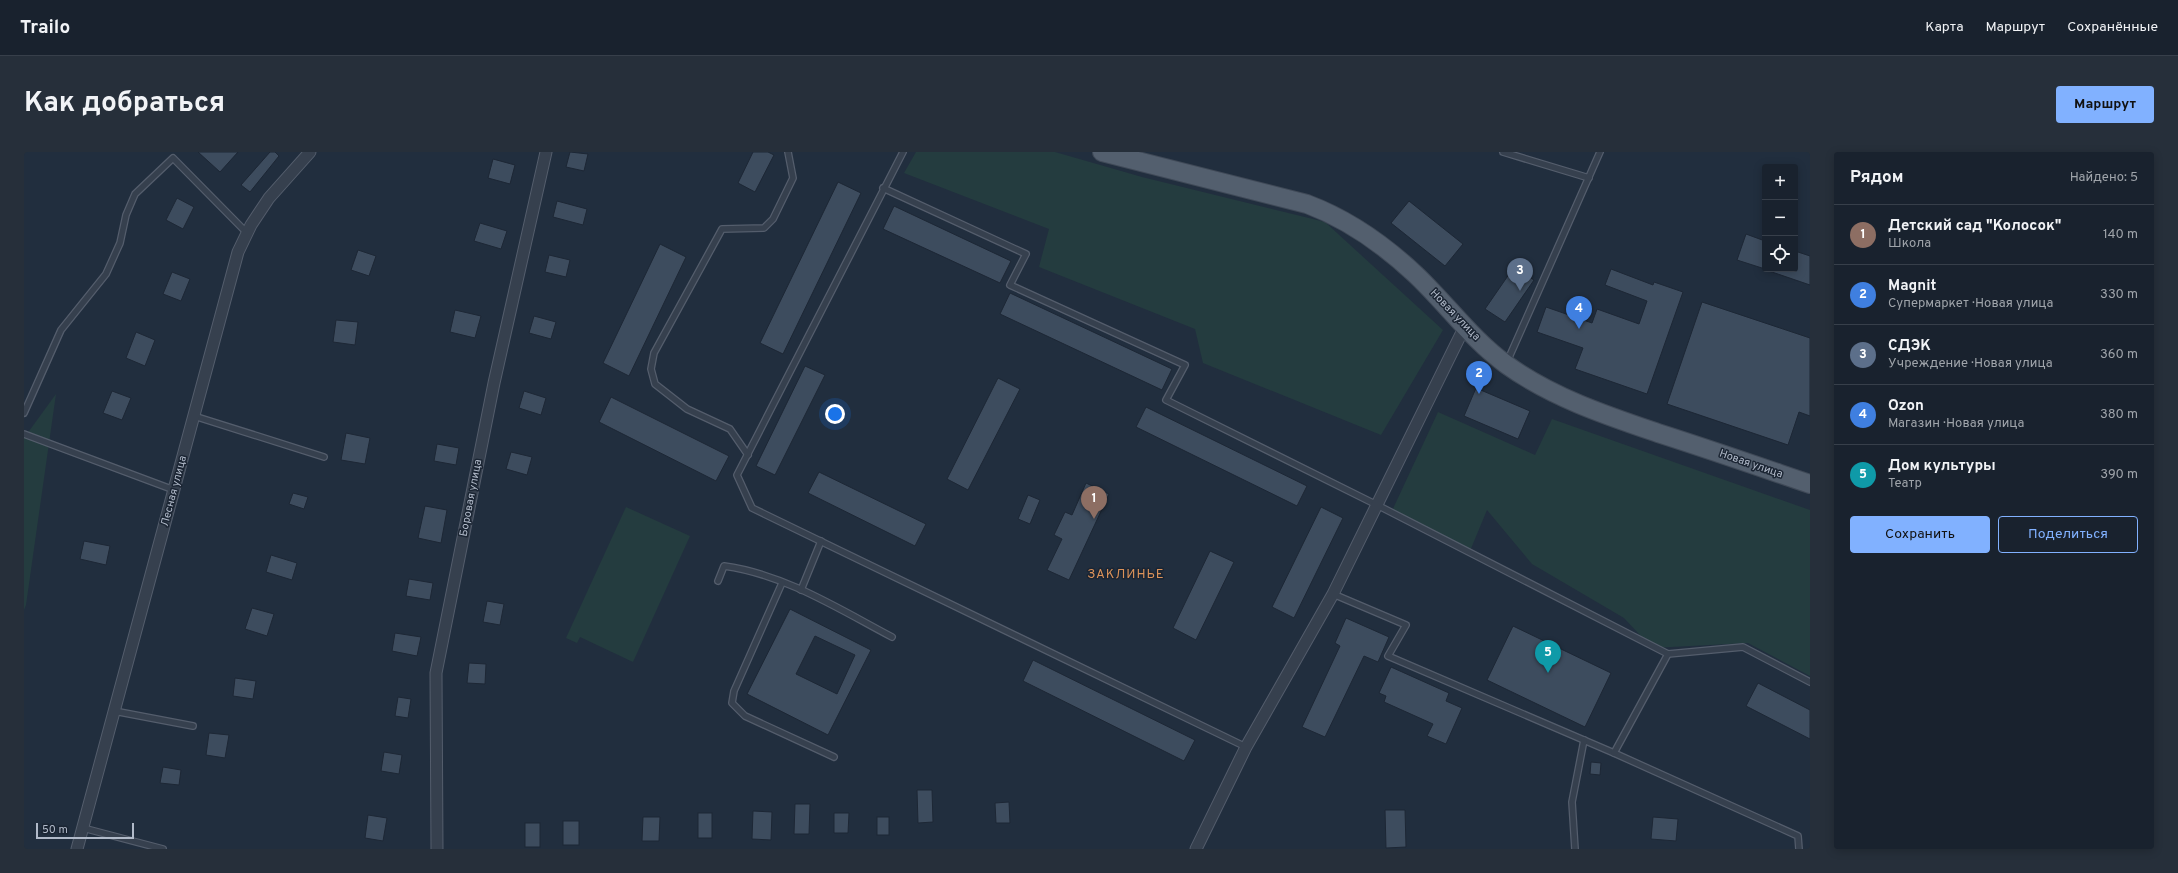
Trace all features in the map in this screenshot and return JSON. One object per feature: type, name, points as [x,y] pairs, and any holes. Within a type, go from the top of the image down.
[{"type":"main road","name":"Новая улица","points":[[1102,152],[1306,204],[1332,214],[1389,251],[1415,274],[1465,326],[1506,365],[1532,382],[1577,403],[1810,484]]},
{"type":"street","name":"Лесная улица","points":[[77,849],[238,252],[247,233],[269,198],[310,152]]},
{"type":"street","name":"Боровая улица","points":[[437,849],[436,673],[494,384],[546,152]]},
{"type":"street","points":[[1196,849],[1246,747],[1334,594],[1465,326]]},
{"type":"lane","points":[[748,455],[730,429],[687,409],[655,384],[651,369],[654,353],[722,229],[764,228],[772,219],[794,178],[788,152]]},
{"type":"lane","points":[[903,152],[883,188],[738,476],[752,508],[1246,747]]},
{"type":"lane","points":[[1503,152],[1589,178]]},
{"type":"lane","points":[[1506,365],[1600,152]]},
{"type":"lane","points":[[24,413],[61,330],[106,274],[120,243],[126,215],[135,194],[173,158],[247,233]]},
{"type":"lane","points":[[883,188],[1026,254],[1010,285],[1185,365],[1166,400],[1377,505],[1668,654],[1743,646],[1810,682]]},
{"type":"lane","points":[[194,416],[324,457]]},
{"type":"lane","points":[[24,434],[174,490]]},
{"type":"lane","points":[[801,590],[821,541]]},
{"type":"lane","points":[[718,581],[724,566],[745,569],[801,590],[892,637]]},
{"type":"lane","points":[[782,583],[734,691],[732,703],[745,716],[834,757]]},
{"type":"lane","points":[[1334,594],[1406,625],[1388,656],[1614,753],[1798,836],[1799,849]]},
{"type":"lane","points":[[1614,753],[1668,654]]},
{"type":"lane","points":[[114,711],[193,726]]},
{"type":"lane","points":[[1575,849],[1572,802],[1584,740]]},
{"type":"lane","points":[[83,828],[163,849]]},
{"type":"green space","points":[[916,152],[1055,152],[1142,177],[1325,222],[1443,330],[1381,435],[1203,363],[1195,329],[1039,267],[1049,229],[904,173]]},
{"type":"green space","points":[[56,394],[26,605],[24,610],[24,438]]},
{"type":"green space","points":[[1438,412],[1535,455],[1552,419],[1810,510],[1810,676],[1748,643],[1652,648],[1624,618],[1532,564],[1487,510],[1470,551],[1391,513]]},
{"type":"green space","points":[[626,507],[690,536],[633,662],[580,637],[577,643],[566,638]]},
{"type":"building","points":[[198,152],[238,152],[220,172]]},
{"type":"building","points":[[270,152],[275,152],[279,156],[250,192],[241,185]]},
{"type":"building","points":[[570,152],[588,154],[584,171],[566,167]]},
{"type":"building","points":[[753,152],[768,152],[774,155],[755,192],[738,183]]},
{"type":"building","points":[[493,159],[515,165],[510,184],[488,178]]},
{"type":"building","points":[[838,182],[861,193],[783,354],[760,343]]},
{"type":"building","points":[[177,198],[194,207],[183,229],[166,220]]},
{"type":"building","points":[[557,201],[587,209],[583,225],[553,217]]},
{"type":"building","points":[[1409,201],[1463,244],[1445,266],[1391,223]]},
{"type":"building","points":[[894,206],[1011,261],[1000,283],[883,229]]},
{"type":"building","points":[[480,223],[507,231],[501,249],[474,241]]},
{"type":"building","points":[[1746,234],[1762,240],[1762,268],[1737,260]]},
{"type":"building","points":[[660,244],[686,257],[629,376],[603,363]]},
{"type":"building","points":[[358,250],[376,256],[369,276],[351,270]]},
{"type":"building","points":[[1798,252],[1810,256],[1810,285],[1772,272],[1798,272]]},
{"type":"building","points":[[549,255],[570,260],[566,277],[545,272]]},
{"type":"building","points":[[1514,267],[1534,280],[1505,322],[1485,309]]},
{"type":"building","points":[[1611,269],[1653,285],[1654,282],[1683,292],[1647,394],[1575,369],[1583,348],[1537,332],[1546,307],[1592,323],[1597,309],[1639,324],[1647,301],[1605,285]]},
{"type":"building","points":[[172,272],[190,279],[181,301],[163,294]]},
{"type":"building","points":[[1010,293],[1172,369],[1162,390],[1000,314]]},
{"type":"building","points":[[1702,302],[1810,338],[1810,416],[1799,412],[1788,445],[1667,404]]},
{"type":"building","points":[[455,310],[481,316],[475,338],[450,332]]},
{"type":"building","points":[[534,316],[556,322],[551,339],[529,333]]},
{"type":"building","points":[[336,320],[358,322],[355,345],[333,342]]},
{"type":"building","points":[[136,332],[155,340],[145,366],[126,358]]},
{"type":"building","points":[[805,366],[825,375],[775,475],[756,466]]},
{"type":"building","points":[[998,378],[1020,389],[968,490],[947,479]]},
{"type":"building","points":[[1476,388],[1530,411],[1518,439],[1464,416]]},
{"type":"building","points":[[112,391],[131,398],[122,420],[103,413]]},
{"type":"building","points":[[524,391],[546,398],[541,415],[519,408]]},
{"type":"building","points":[[611,397],[729,456],[716,481],[599,422]]},
{"type":"building","points":[[1146,407],[1307,486],[1297,506],[1136,427]]},
{"type":"building","points":[[346,433],[370,438],[365,464],[341,460]]},
{"type":"building","points":[[437,444],[459,448],[456,465],[434,461]]},
{"type":"building","points":[[511,452],[532,457],[527,475],[506,469]]},
{"type":"building","points":[[819,472],[926,524],[915,546],[808,493]]},
{"type":"building","points":[[1086,483],[1109,494],[1069,580],[1047,570],[1062,539],[1054,535],[1065,512],[1072,515]]},
{"type":"building","points":[[293,493],[308,497],[304,509],[289,504]]},
{"type":"building","points":[[1028,495],[1040,500],[1030,524],[1018,519]]},
{"type":"building","points":[[425,506],[447,510],[441,543],[418,538]]},
{"type":"building","points":[[1321,507],[1343,518],[1294,618],[1272,607]]},
{"type":"building","points":[[84,541],[110,546],[106,565],[80,559]]},
{"type":"building","points":[[1210,551],[1234,562],[1196,640],[1173,628]]},
{"type":"building","points":[[271,555],[297,563],[292,580],[266,572]]},
{"type":"building","points":[[409,579],[433,583],[430,600],[406,596]]},
{"type":"building","points":[[487,601],[504,604],[500,625],[483,622]]},
{"type":"building","points":[[252,608],[274,614],[267,636],[245,629]]},
{"type":"building","points":[[790,609],[871,650],[828,735],[747,694]],"holes":[[[815,636],[855,655],[837,694],[796,674]]]},
{"type":"building","points":[[1346,618],[1389,637],[1378,662],[1364,656],[1325,737],[1302,727],[1340,646],[1335,643]]},
{"type":"building","points":[[1513,626],[1611,673],[1585,727],[1487,680]]},
{"type":"building","points":[[395,633],[421,637],[417,656],[392,651]]},
{"type":"building","points":[[1033,660],[1195,740],[1184,761],[1023,681]]},
{"type":"building","points":[[469,663],[486,664],[485,684],[467,683]]},
{"type":"building","points":[[1391,667],[1449,693],[1446,701],[1462,708],[1446,744],[1427,736],[1433,724],[1384,702],[1386,696],[1379,693]]},
{"type":"building","points":[[235,678],[256,681],[253,699],[233,696]]},
{"type":"building","points":[[1758,683],[1810,710],[1810,739],[1746,706]]},
{"type":"building","points":[[398,697],[411,699],[408,718],[395,716]]},
{"type":"building","points":[[209,733],[229,735],[225,758],[206,755]]},
{"type":"building","points":[[384,752],[402,755],[399,774],[381,771]]},
{"type":"building","points":[[1591,762],[1601,763],[1600,775],[1590,774]]},
{"type":"building","points":[[163,767],[181,770],[179,785],[160,783]]},
{"type":"building","points":[[917,790],[932,790],[933,822],[918,823]]},
{"type":"building","points":[[1009,802],[1010,823],[996,823],[995,803]]},
{"type":"building","points":[[795,804],[810,804],[809,834],[794,834]]},
{"type":"building","points":[[1385,810],[1405,810],[1406,847],[1386,848]]},
{"type":"building","points":[[753,811],[772,812],[771,840],[752,839]]},
{"type":"building","points":[[698,813],[712,813],[712,838],[698,838]]},
{"type":"building","points":[[834,813],[849,813],[848,833],[834,833]]},
{"type":"building","points":[[368,815],[387,818],[383,841],[365,838]]},
{"type":"building","points":[[643,817],[660,817],[659,841],[642,841]]},
{"type":"building","points":[[877,817],[889,817],[889,835],[877,835]]},
{"type":"building","points":[[1653,817],[1678,819],[1676,841],[1651,839]]},
{"type":"building","points":[[563,821],[579,821],[579,845],[563,845]]},
{"type":"building","points":[[525,823],[540,823],[540,847],[525,847]]},
{"type":"place","name":"СДЭК","points":[[1520,291]]},
{"type":"place","name":"Ozon","points":[[1579,329]]},
{"type":"place","name":"Magnit","points":[[1479,394]]},
{"type":"place","name":"Детский сад \"Колосок\"","points":[[1094,519]]},
{"type":"place","name":"Дом культуры","points":[[1548,673]]},
{"type":"district","name":"ЗАКЛИНЬЕ","points":[[1126,575]]}]
